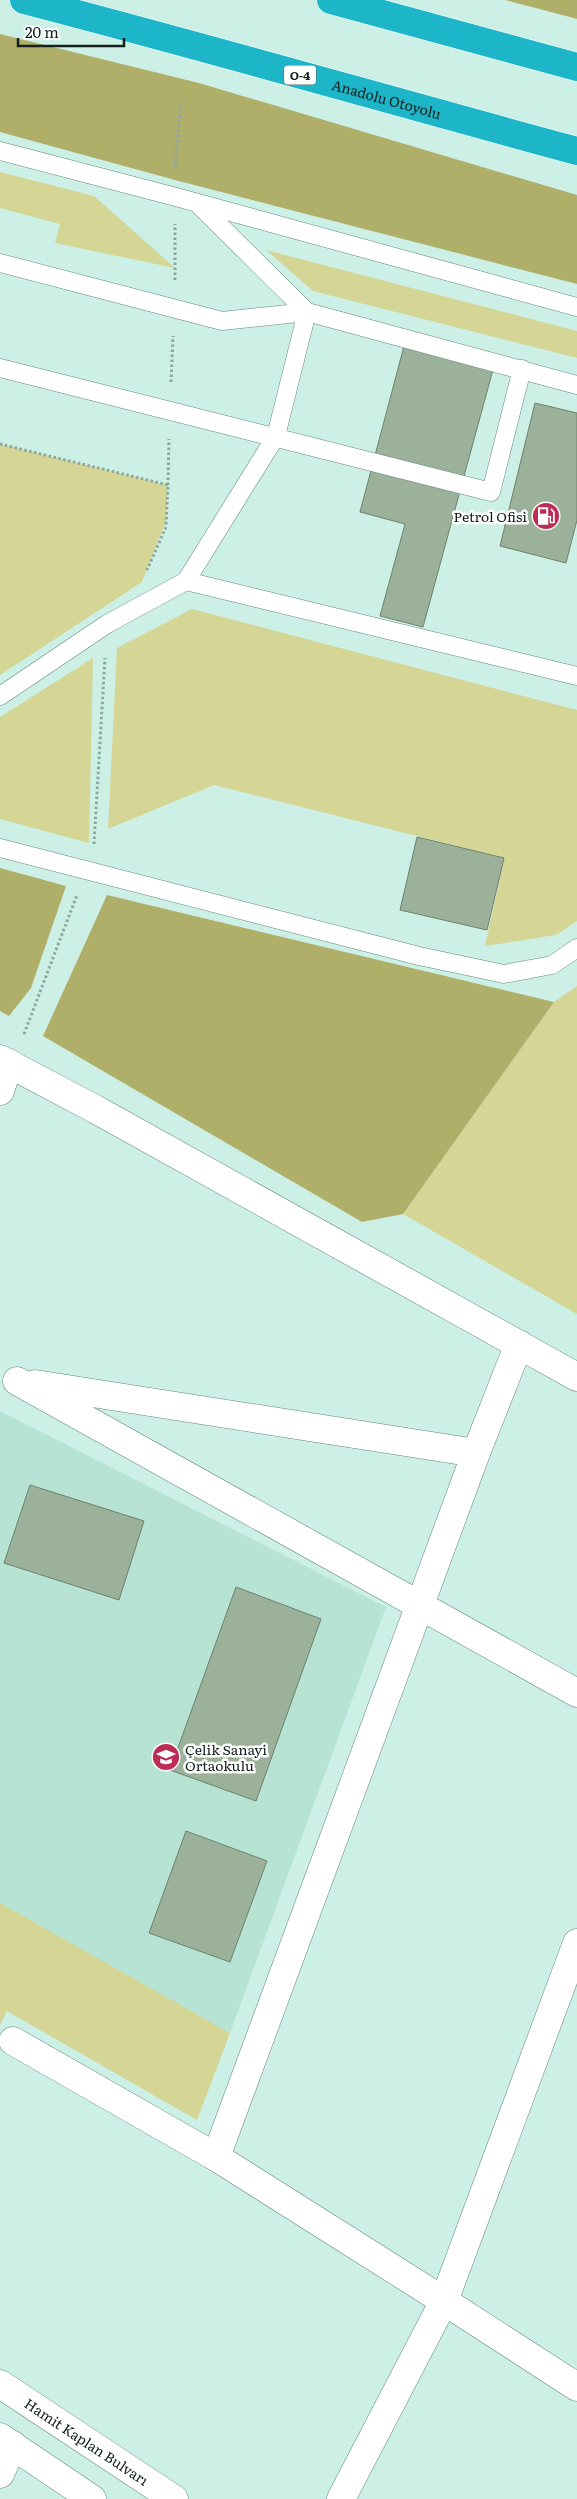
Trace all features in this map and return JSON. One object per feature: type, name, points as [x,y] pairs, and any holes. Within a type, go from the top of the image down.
[{"type":"highway","name":"Anadolu Otoyolu","points":[[24,0],[199,45],[344,88],[577,151]]},
{"type":"highway","points":[[330,0],[577,67]]},
{"type":"street","points":[[0,1091],[5,1061],[577,1377]]},
{"type":"street","points":[[216,2157],[476,1453],[519,1344]]},
{"type":"street","points":[[8,1378],[476,1453]]},
{"type":"street","points":[[8,1378],[420,1604],[577,1693]]},
{"type":"street","points":[[341,2499],[444,2301],[577,1943]]},
{"type":"street","points":[[13,2041],[216,2157],[577,2387]]},
{"type":"street","name":"Hamit Kaplan Bulvarı","points":[[0,2384],[174,2499]]},
{"type":"street","points":[[0,2474],[6,2441],[92,2499]]},
{"type":"lane","points":[[0,151],[577,307]]},
{"type":"lane","points":[[197,203],[307,312]]},
{"type":"lane","points":[[0,263],[222,321],[307,312],[577,385]]},
{"type":"lane","points":[[0,696],[107,624],[186,582],[276,436],[307,312]]},
{"type":"lane","points":[[0,368],[276,436],[491,492],[522,369]]},
{"type":"lane","points":[[186,582],[577,676]]},
{"type":"lane","points":[[0,848],[410,954],[504,974],[552,965],[577,948]]},
{"type":"path","points":[[0,444],[168,486],[166,527],[145,574]]},
{"type":"path","points":[[5,1061],[31,1020],[80,889],[93,871],[107,624]]},
{"type":"shaded area","points":[[505,0],[577,0],[577,19],[570,17]]},
{"type":"shaded area","points":[[0,34],[199,83],[577,195],[577,284],[175,180],[0,132]]},
{"type":"shaded area","points":[[0,868],[66,886],[31,988],[9,1016],[0,1011]]},
{"type":"shaded area","points":[[107,895],[554,1002],[403,1214],[362,1222],[43,1036]]},
{"type":"shaded area","name":"Çelik Sanayi Ortaokulu","points":[[0,1411],[386,1607],[230,2033],[0,1907]]},
{"type":"green space","points":[[0,172],[94,196],[175,268],[55,243],[60,224],[0,208]]},
{"type":"green space","points":[[266,250],[577,331],[577,358],[313,291]]},
{"type":"green space","points":[[0,444],[168,485],[166,521],[142,582],[0,675]]},
{"type":"green space","points":[[192,609],[577,710],[577,921],[556,935],[485,946],[504,858],[214,785],[108,829],[117,648]]},
{"type":"green space","points":[[93,658],[89,843],[0,819],[0,717]]},
{"type":"green space","points":[[577,986],[577,1314],[403,1214],[554,1002]]},
{"type":"green space","points":[[0,1903],[230,2033],[197,2120],[7,2011],[0,2025]]},
{"type":"building","points":[[408,331],[497,355],[423,627],[380,616],[405,524],[360,512]]},
{"type":"building","points":[[535,403],[577,413],[577,520],[566,563],[500,546]]},
{"type":"building","points":[[417,837],[504,858],[487,930],[400,910]]},
{"type":"building","points":[[30,1485],[144,1521],[119,1600],[4,1563]]},
{"type":"building","points":[[236,1587],[321,1619],[256,1801],[170,1770]]},
{"type":"building","points":[[186,1831],[267,1861],[230,1962],[149,1933]]},
{"type":"place","name":"Petrol Ofisi","points":[[546,516]]},
{"type":"place","name":"Çelik Sanayi Ortaokulu","points":[[166,1757]]}]
